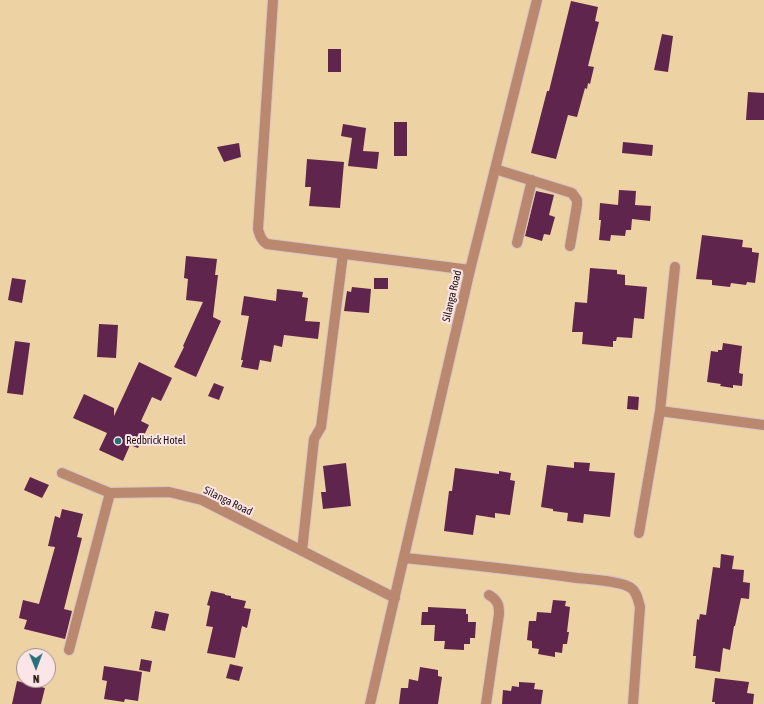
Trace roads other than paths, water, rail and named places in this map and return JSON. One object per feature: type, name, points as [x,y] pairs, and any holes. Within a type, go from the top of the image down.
[{"type":"street","points":[[273,0],[258,229],[263,242],[267,244],[470,270]]},
{"type":"street","name":"Silanga Road","points":[[370,704],[405,558],[470,270],[537,0]]},
{"type":"street","points":[[495,168],[572,193],[576,196],[577,205],[570,246]]},
{"type":"street","points":[[517,243],[532,180]]},
{"type":"street","points":[[302,551],[314,439],[321,427],[344,254]]},
{"type":"street","points":[[639,533],[660,411],[675,268]]},
{"type":"street","points":[[660,411],[764,425]]},
{"type":"street","name":"Silanga Road","points":[[62,473],[110,493],[169,492],[202,500],[395,598]]},
{"type":"street","points":[[70,650],[110,493]]},
{"type":"street","points":[[405,558],[515,569],[623,584],[630,588],[638,597],[640,607],[633,704]]},
{"type":"street","points":[[486,704],[499,614],[499,605],[496,599],[489,595]]},
{"type":"place","name":"Redbrick Hotel","points":[[118,441]]}]
